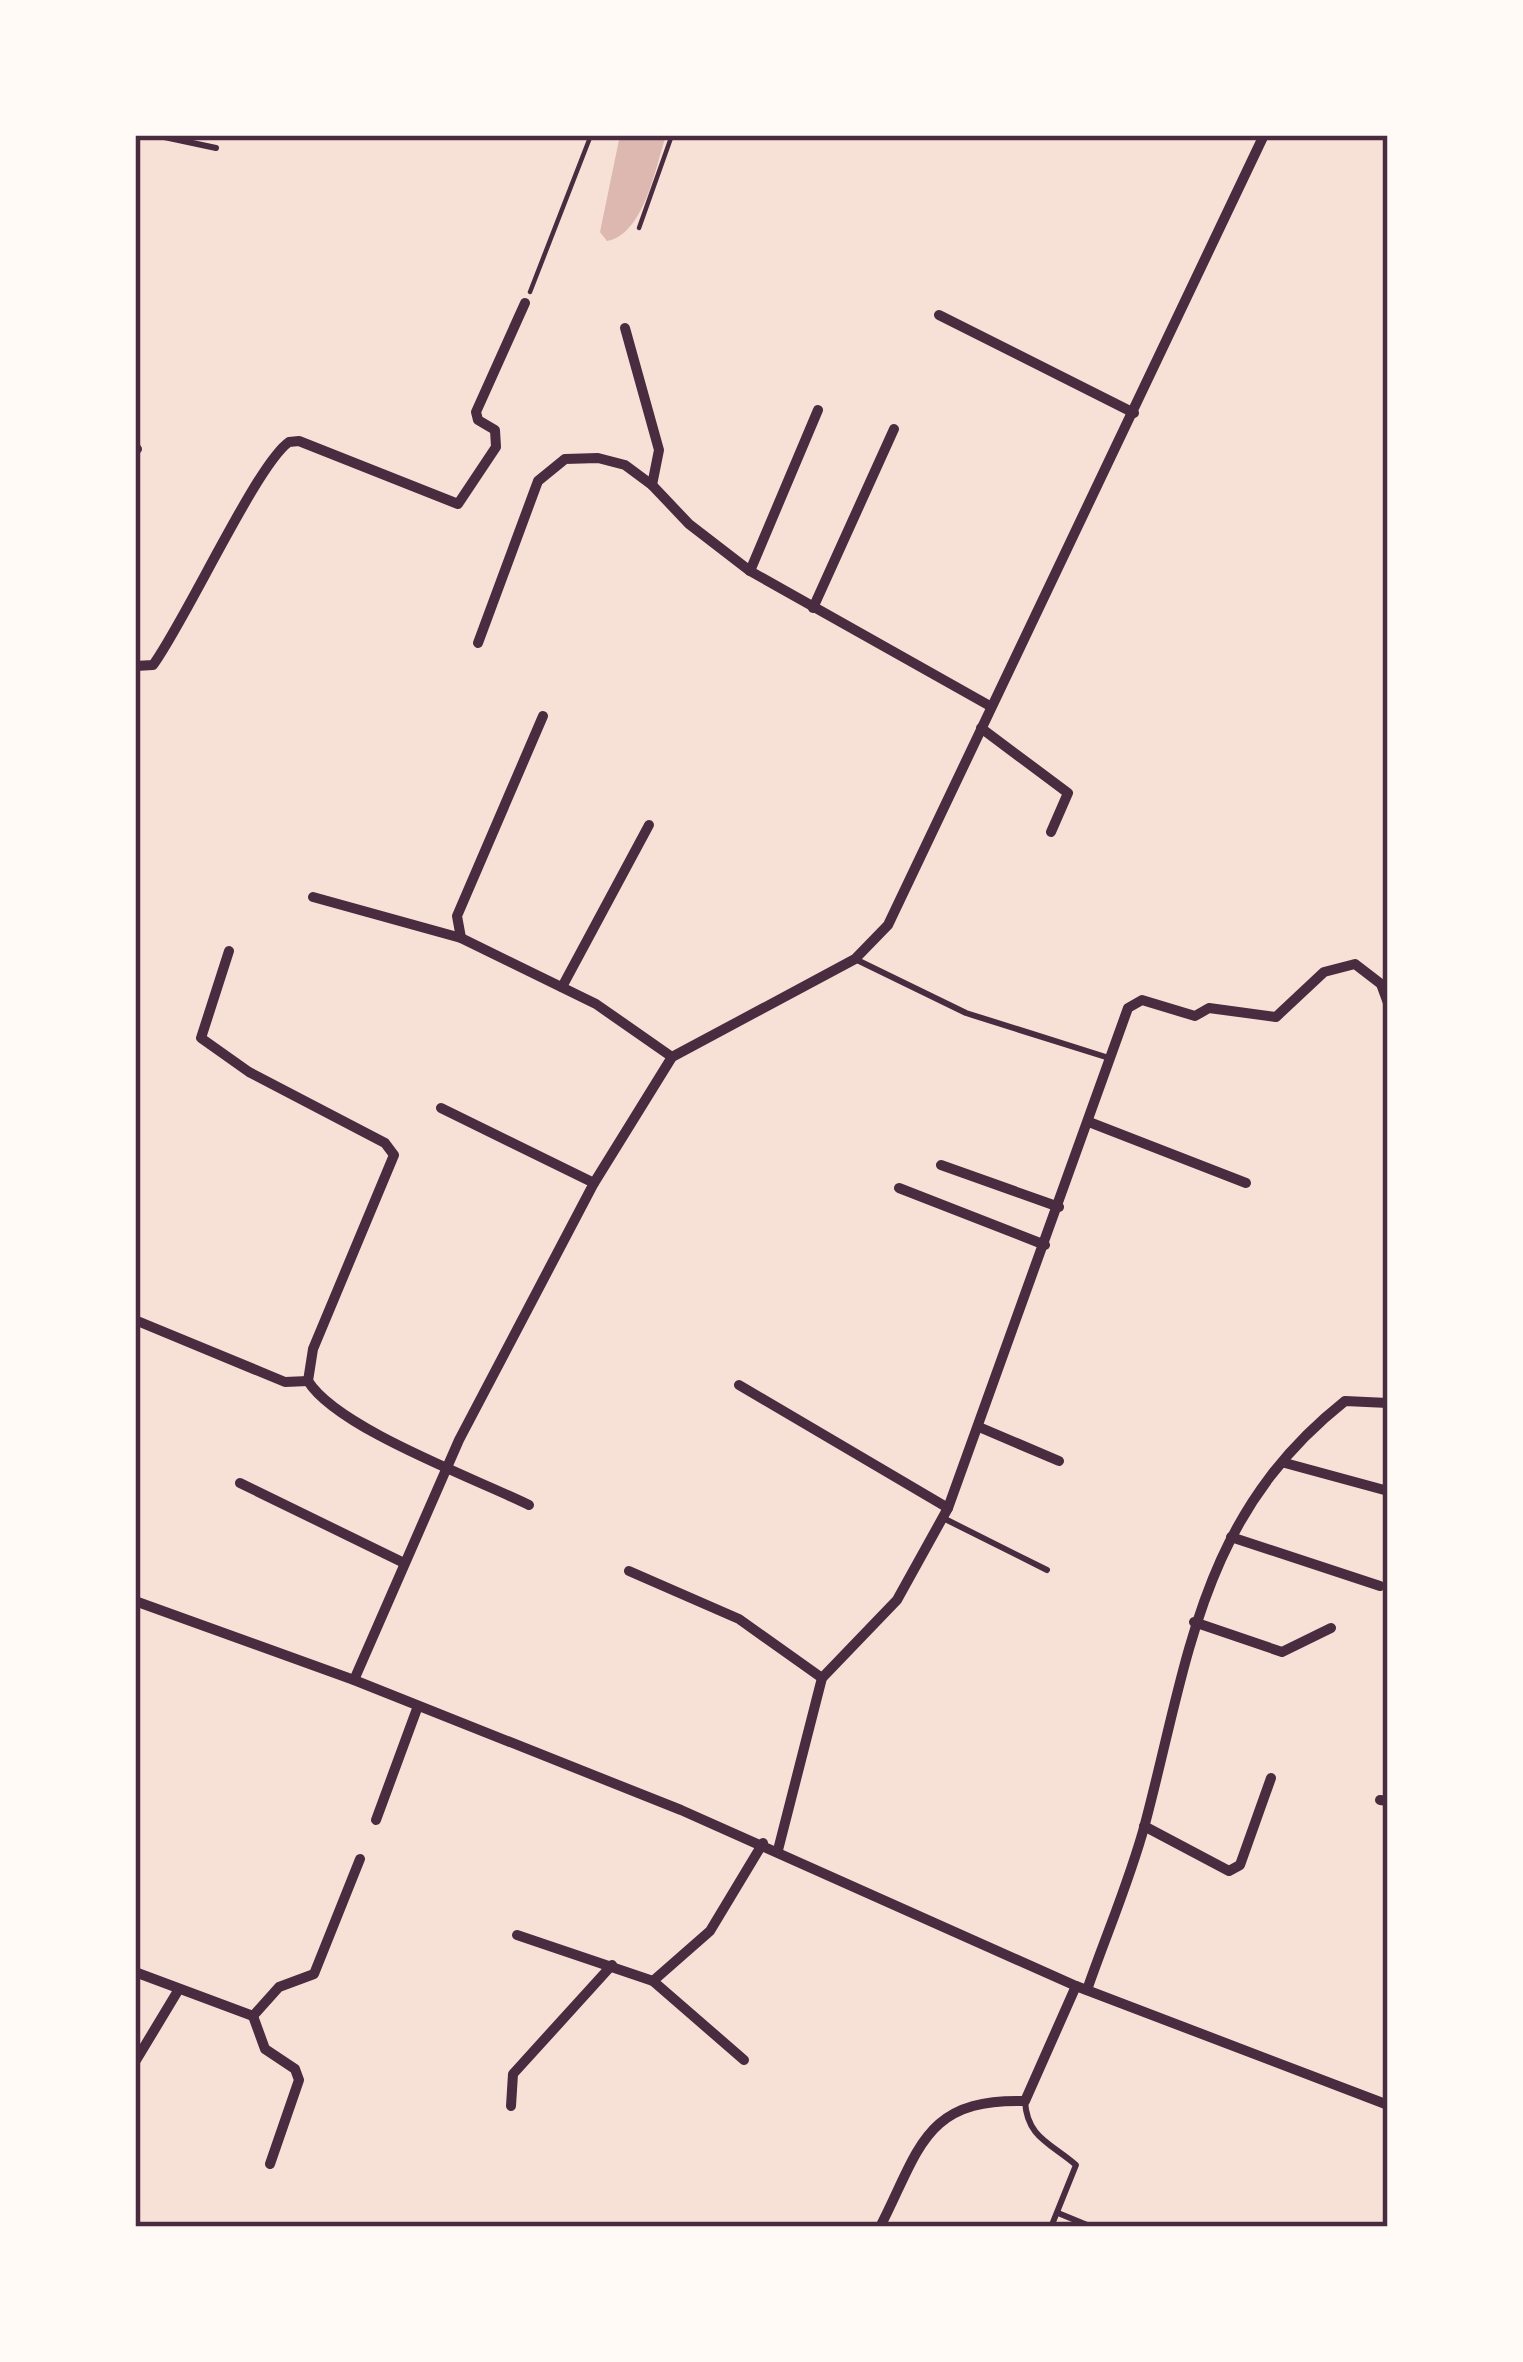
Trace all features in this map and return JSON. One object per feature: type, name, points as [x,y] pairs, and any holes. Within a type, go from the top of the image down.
[{"type":"street","points":[[355,1680],[448,1464],[594,1183],[672,1057],[855,959],[888,925],[1262,140]]},
{"type":"street","points":[[135,666],[153,664],[181,627],[241,516],[289,442],[299,441],[458,505],[496,447],[495,430],[478,420],[476,412],[525,303]]},
{"type":"street","points":[[939,315],[1134,412]]},
{"type":"street","points":[[625,328],[658,450],[652,484]]},
{"type":"street","points":[[750,571],[818,410]]},
{"type":"street","points":[[813,608],[894,429]]},
{"type":"street","points":[[478,643],[538,481],[566,459],[598,458],[625,465],[652,484],[689,524],[750,571],[990,706]]},
{"type":"street","points":[[460,938],[458,916],[543,716]]},
{"type":"street","points":[[981,728],[1068,793],[1051,832]]},
{"type":"street","points":[[562,987],[649,824]]},
{"type":"street","points":[[313,897],[460,938],[562,987],[672,1057]]},
{"type":"street","points":[[229,951],[201,1038],[249,1072],[385,1143],[394,1155],[313,1349],[308,1381],[319,1399],[529,1505]]},
{"type":"street","points":[[778,1850],[822,1678],[897,1600],[946,1513],[1128,1008],[1142,1000],[1195,1016],[1209,1008],[1276,1017],[1324,972],[1355,964],[1381,984],[1388,1003]]},
{"type":"street","points":[[441,1108],[594,1183]]},
{"type":"street","points":[[1089,1121],[1246,1183]]},
{"type":"street","points":[[941,1165],[1059,1207]]},
{"type":"street","points":[[899,1188],[1045,1246]]},
{"type":"street","points":[[135,1320],[285,1382],[308,1381]]},
{"type":"street","points":[[740,1385],[946,1513]]},
{"type":"street","points":[[880,2227],[930,2130],[946,2114],[993,2100],[1025,2101],[1081,1988],[1144,1826],[1194,1622],[1244,1509],[1310,1429],[1345,1401],[1388,1403]]},
{"type":"street","points":[[979,1427],[1059,1462]]},
{"type":"street","points":[[1285,1462],[1388,1491]]},
{"type":"street","points":[[240,1483],[402,1562]]},
{"type":"street","points":[[1231,1537],[1380,1586]]},
{"type":"street","points":[[629,1571],[739,1619],[822,1678]]},
{"type":"street","points":[[135,1601],[355,1680],[763,1843],[1081,1988],[1388,2105]]},
{"type":"street","points":[[1194,1622],[1282,1652],[1331,1628]]},
{"type":"street","points":[[376,1820],[418,1706]]},
{"type":"street","points":[[1144,1826],[1229,1871],[1240,1865],[1271,1778]]},
{"type":"street","points":[[652,1982],[710,1930],[763,1843]]},
{"type":"street","points":[[254,2016],[279,1987],[314,1974],[360,1859]]},
{"type":"street","points":[[517,1935],[652,1982],[744,2060]]},
{"type":"street","points":[[511,2106],[513,2074],[612,1965]]},
{"type":"street","points":[[135,1972],[254,2016]]},
{"type":"street","points":[[135,2062],[179,1989]]},
{"type":"street","points":[[254,2016],[265,2049],[295,2069],[298,2080],[270,2164]]},
{"type":"lane","points":[[155,135],[216,148]]},
{"type":"lane","points":[[855,959],[966,1013],[1111,1059]]},
{"type":"lane","points":[[946,1513],[1047,1570]]},
{"type":"lane","points":[[1025,2101],[1026,2121],[1040,2140],[1076,2165],[1052,2227]]},
{"type":"lane","points":[[1058,2212],[1092,2227]]},
{"type":"path","points":[[525,303],[591,135]]},
{"type":"path","points":[[639,228],[672,135]]},
{"type":"shaded area","points":[[620,135],[666,135],[639,213],[620,236],[607,241],[600,232]]}]
